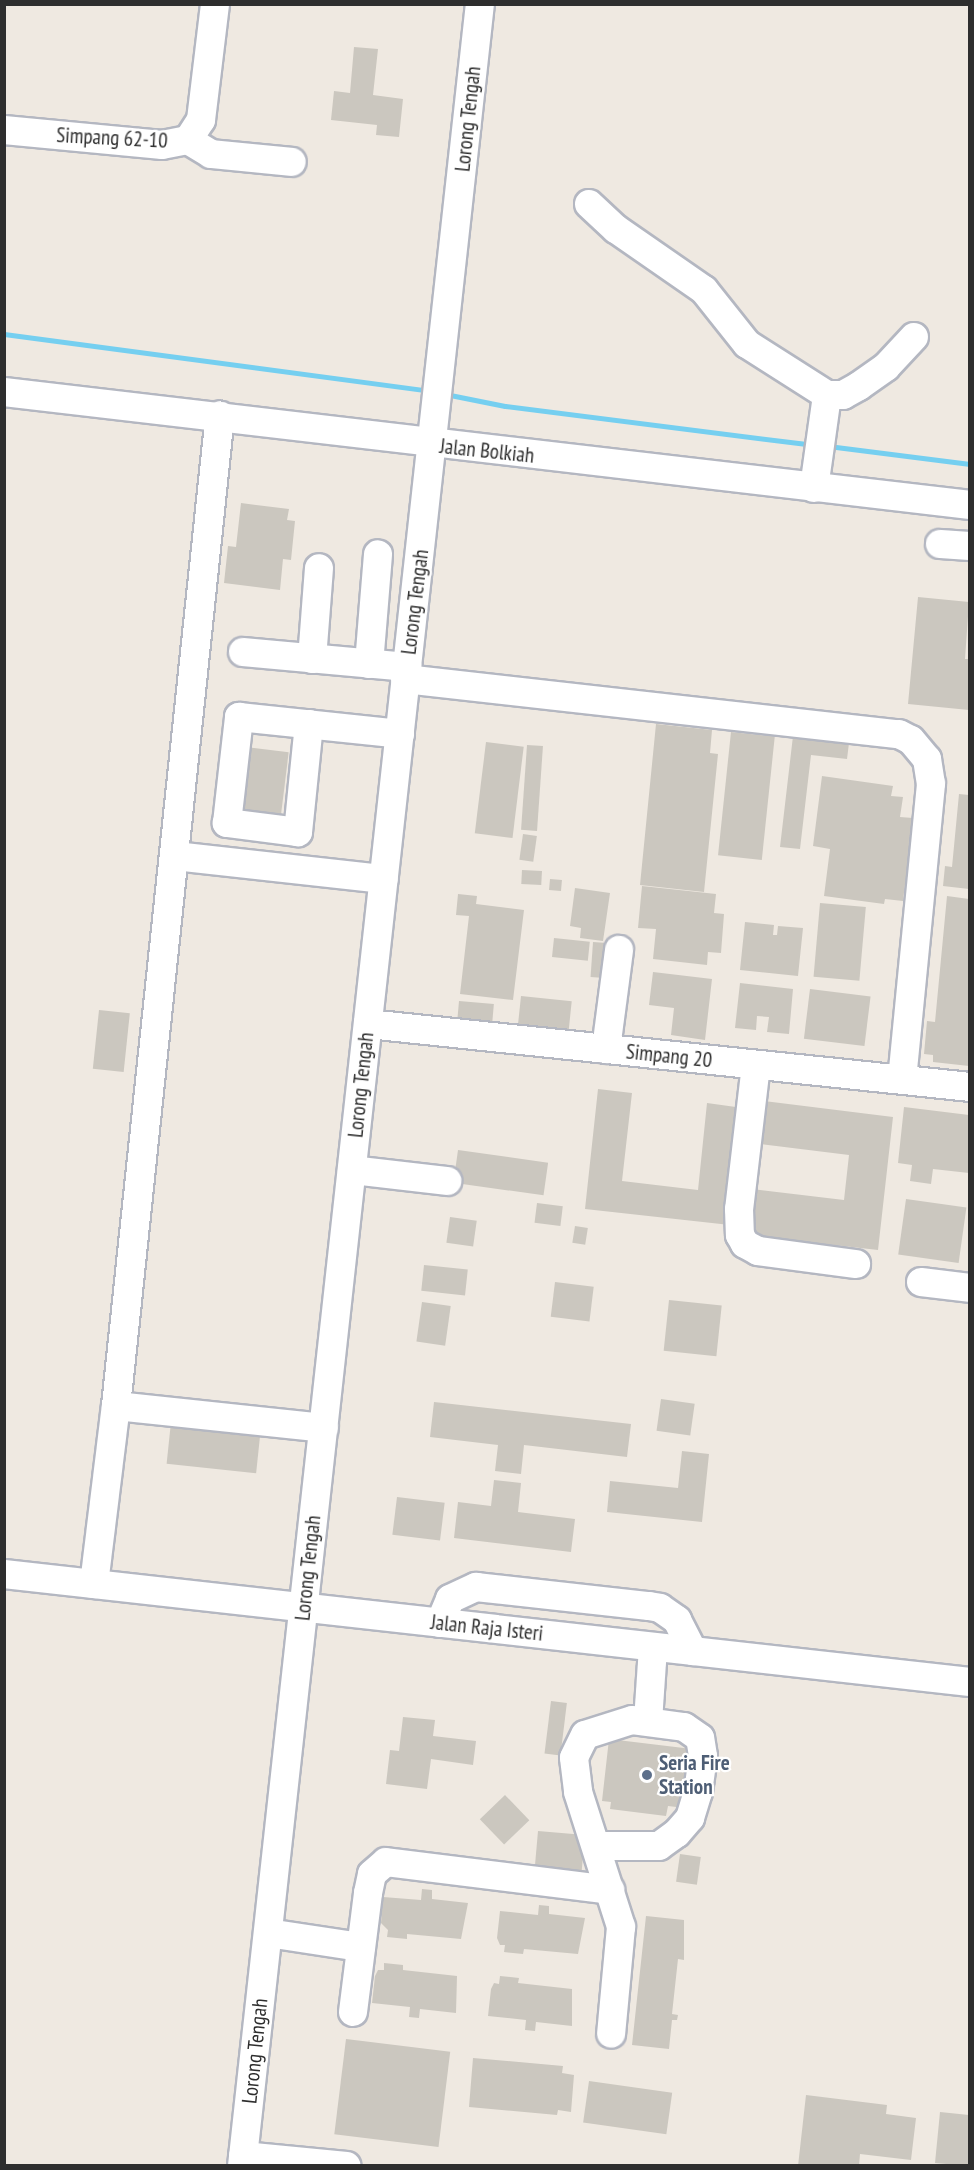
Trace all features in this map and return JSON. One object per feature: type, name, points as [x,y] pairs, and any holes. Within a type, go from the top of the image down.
[{"type":"street","name":"Simpang 62-10","points":[[4,130],[162,145],[188,140],[201,120],[216,4]]},
{"type":"street","name":"Lorong Tengah","points":[[243,2161],[399,734],[434,445],[480,4]]},
{"type":"street","points":[[188,140],[212,154],[292,162]]},
{"type":"street","points":[[589,204],[616,229],[704,290],[747,344],[827,394],[843,395],[859,386],[886,367],[914,337]]},
{"type":"street","name":"Jalan Bolkiah","points":[[4,392],[220,415],[434,445],[969,505]]},
{"type":"street","points":[[814,488],[827,394]]},
{"type":"street","points":[[94,1584],[116,1406],[220,415]]},
{"type":"street","points":[[940,544],[969,546]]},
{"type":"street","points":[[369,664],[378,554]]},
{"type":"street","points":[[312,659],[319,568]]},
{"type":"street","points":[[243,652],[369,664],[406,673],[899,734],[911,740],[927,759],[931,784],[902,1080]]},
{"type":"street","points":[[309,724],[298,832],[226,824],[239,717],[309,724],[399,734]]},
{"type":"street","points":[[174,856],[384,879]]},
{"type":"street","points":[[606,1049],[619,950]]},
{"type":"street","name":"Simpang 20","points":[[368,1024],[969,1087]]},
{"type":"street","points":[[756,1065],[739,1209],[740,1235],[745,1244],[758,1251],[856,1264]]},
{"type":"street","points":[[352,1170],[447,1181]]},
{"type":"street","points":[[921,1282],[969,1282]]},
{"type":"street","points":[[116,1406],[324,1428]]},
{"type":"street","name":"Jalan Raja Isteri","points":[[4,1574],[969,1682]]},
{"type":"street","points":[[440,1623],[450,1599],[476,1587],[650,1606],[660,1608],[677,1620],[693,1651]]},
{"type":"street","points":[[648,1720],[653,1647]]},
{"type":"street","points":[[597,1846],[659,1846],[690,1818],[703,1756],[700,1738],[684,1727],[648,1720],[632,1720],[585,1735],[574,1758],[578,1792],[621,1927],[610,2034]]},
{"type":"street","points":[[353,2012],[372,1874],[386,1862],[610,1890]]},
{"type":"street","points":[[268,1933],[361,1947]]},
{"type":"street","points":[[243,2161],[347,2166]]},
{"type":"building","points":[[354,47],[378,49],[373,95],[403,99],[399,137],[376,135],[377,125],[331,120],[334,91],[350,93]]},
{"type":"building","points":[[241,503],[289,509],[287,520],[295,521],[291,560],[283,559],[280,590],[224,583],[228,546],[236,547]]},
{"type":"building","points":[[918,597],[969,602],[965,659],[969,659],[969,710],[908,704]]},
{"type":"building","points":[[656,724],[712,730],[710,753],[718,754],[704,892],[640,885]]},
{"type":"building","points":[[731,732],[775,737],[762,860],[718,855]]},
{"type":"building","points":[[793,736],[849,743],[847,759],[811,755],[800,849],[780,847]]},
{"type":"building","points":[[486,742],[524,747],[513,838],[475,833]]},
{"type":"building","points":[[527,745],[543,746],[537,831],[521,830]]},
{"type":"building","points":[[246,747],[289,752],[280,825],[237,819]]},
{"type":"building","points":[[822,776],[893,786],[891,796],[903,797],[900,817],[913,818],[903,901],[885,899],[884,904],[824,896],[830,849],[813,846]]},
{"type":"building","points":[[959,794],[969,795],[969,889],[943,886],[945,866],[952,867]]},
{"type":"building","points":[[523,834],[537,836],[533,862],[519,860]]},
{"type":"building","points":[[522,870],[542,871],[541,885],[521,884]]},
{"type":"building","points":[[550,879],[562,880],[561,891],[549,890]]},
{"type":"building","points":[[642,886],[716,894],[714,913],[724,914],[721,953],[708,952],[707,965],[653,959],[656,929],[638,928]]},
{"type":"building","points":[[575,888],[610,893],[603,941],[580,938],[581,928],[570,926]]},
{"type":"building","points":[[458,894],[477,896],[476,904],[524,910],[513,1000],[460,994],[469,916],[456,915]]},
{"type":"building","points":[[947,896],[969,899],[969,1066],[933,1062],[933,1055],[924,1054],[927,1021],[935,1022]]},
{"type":"building","points":[[820,903],[866,907],[859,981],[814,977]]},
{"type":"building","points":[[745,922],[774,925],[773,935],[777,935],[778,926],[803,928],[798,976],[740,970]]},
{"type":"building","points":[[554,938],[590,942],[588,961],[552,957]]},
{"type":"building","points":[[593,942],[607,943],[605,978],[591,977]]},
{"type":"building","points":[[653,972],[712,979],[705,1040],[671,1035],[674,1008],[649,1005]]},
{"type":"building","points":[[740,983],[793,989],[789,1034],[767,1032],[769,1017],[757,1016],[756,1030],[735,1028]]},
{"type":"building","points":[[810,989],[871,996],[864,1046],[804,1039]]},
{"type":"building","points":[[521,996],[572,1001],[568,1032],[518,1027]]},
{"type":"building","points":[[459,1001],[494,1004],[492,1024],[457,1021]]},
{"type":"building","points":[[99,1010],[130,1013],[124,1072],[93,1069]]},
{"type":"building","points":[[598,1089],[632,1093],[622,1181],[698,1190],[707,1103],[743,1108],[730,1225],[585,1209]]},
{"type":"building","points":[[764,1101],[893,1117],[878,1250],[746,1235],[752,1189],[844,1200],[849,1155],[759,1144]]},
{"type":"building","points":[[904,1107],[969,1115],[969,1173],[933,1169],[931,1184],[910,1181],[912,1165],[898,1163]]},
{"type":"building","points":[[458,1150],[548,1163],[544,1195],[453,1183]]},
{"type":"building","points":[[906,1199],[966,1207],[959,1263],[898,1254]]},
{"type":"building","points":[[537,1203],[563,1206],[560,1226],[535,1223]]},
{"type":"building","points":[[450,1217],[477,1221],[473,1247],[446,1243]]},
{"type":"building","points":[[575,1226],[588,1228],[585,1245],[572,1243]]},
{"type":"building","points":[[424,1265],[468,1270],[465,1295],[421,1291]]},
{"type":"building","points":[[555,1282],[594,1287],[589,1321],[551,1317]]},
{"type":"building","points":[[669,1300],[722,1306],[716,1356],[664,1351]]},
{"type":"building","points":[[422,1302],[451,1306],[445,1346],[416,1342]]},
{"type":"building","points":[[661,1399],[695,1404],[690,1435],[657,1431]]},
{"type":"building","points":[[434,1402],[631,1424],[627,1457],[524,1445],[521,1474],[495,1471],[498,1445],[430,1437]]},
{"type":"building","points":[[171,1422],[261,1431],[256,1473],[167,1464]]},
{"type":"building","points":[[682,1451],[709,1454],[702,1522],[607,1512],[610,1481],[678,1488]]},
{"type":"building","points":[[494,1480],[521,1483],[518,1512],[575,1519],[571,1552],[454,1538],[458,1502],[491,1506]]},
{"type":"building","points":[[397,1497],[445,1503],[440,1541],[392,1535]]},
{"type":"building","points":[[551,1701],[567,1703],[560,1756],[545,1754]]},
{"type":"building","points":[[403,1717],[435,1720],[433,1736],[476,1741],[473,1765],[431,1759],[427,1789],[386,1784],[390,1750],[399,1751]]},
{"type":"building","name":"Seria Fire Station","points":[[609,1739],[692,1749],[685,1808],[668,1806],[666,1816],[610,1809],[611,1802],[602,1801]]},
{"type":"building","points":[[505,1795],[529,1820],[504,1844],[480,1819]]},
{"type":"building","points":[[538,1831],[585,1835],[582,1871],[535,1867]]},
{"type":"building","points":[[680,1854],[701,1857],[697,1885],[676,1882]]},
{"type":"building","points":[[422,1889],[432,1890],[432,1899],[468,1903],[461,1939],[407,1934],[407,1939],[387,1937],[388,1930],[381,1923],[383,1897],[421,1900]]},
{"type":"building","points":[[539,1905],[549,1906],[549,1914],[585,1918],[578,1954],[524,1949],[523,1954],[504,1952],[505,1945],[500,1945],[497,1938],[500,1911],[538,1915]]},
{"type":"building","points":[[646,1916],[684,1920],[684,1960],[678,1959],[672,2014],[678,2015],[677,2020],[672,2020],[669,2049],[632,2045]]},
{"type":"building","points":[[384,1963],[403,1965],[403,1970],[457,1976],[456,2013],[420,2009],[419,2018],[409,2017],[410,2007],[372,2003],[375,1976],[378,1970],[384,1970]]},
{"type":"building","points":[[500,1976],[519,1978],[518,1983],[572,1989],[572,2026],[536,2022],[535,2031],[525,2030],[526,2020],[488,2016],[491,1989],[494,1983],[499,1984]]},
{"type":"building","points":[[346,2039],[450,2052],[439,2147],[334,2134]]},
{"type":"building","points":[[473,2058],[563,2066],[562,2073],[574,2075],[571,2112],[558,2110],[557,2115],[469,2107]]},
{"type":"building","points":[[589,2081],[672,2093],[666,2134],[583,2123]]},
{"type":"building","points":[[806,2095],[887,2105],[886,2114],[916,2118],[911,2160],[860,2154],[859,2166],[798,2166]]},
{"type":"building","points":[[940,2112],[969,2115],[969,2166],[935,2163]]},
{"type":"waterway","points":[[4,334],[430,391]]},
{"type":"waterway","points":[[445,394],[505,406],[813,445]]},
{"type":"waterway","points":[[828,446],[970,464]]},
{"type":"place","name":"Seria Fire Station","points":[[647,1775]]}]
